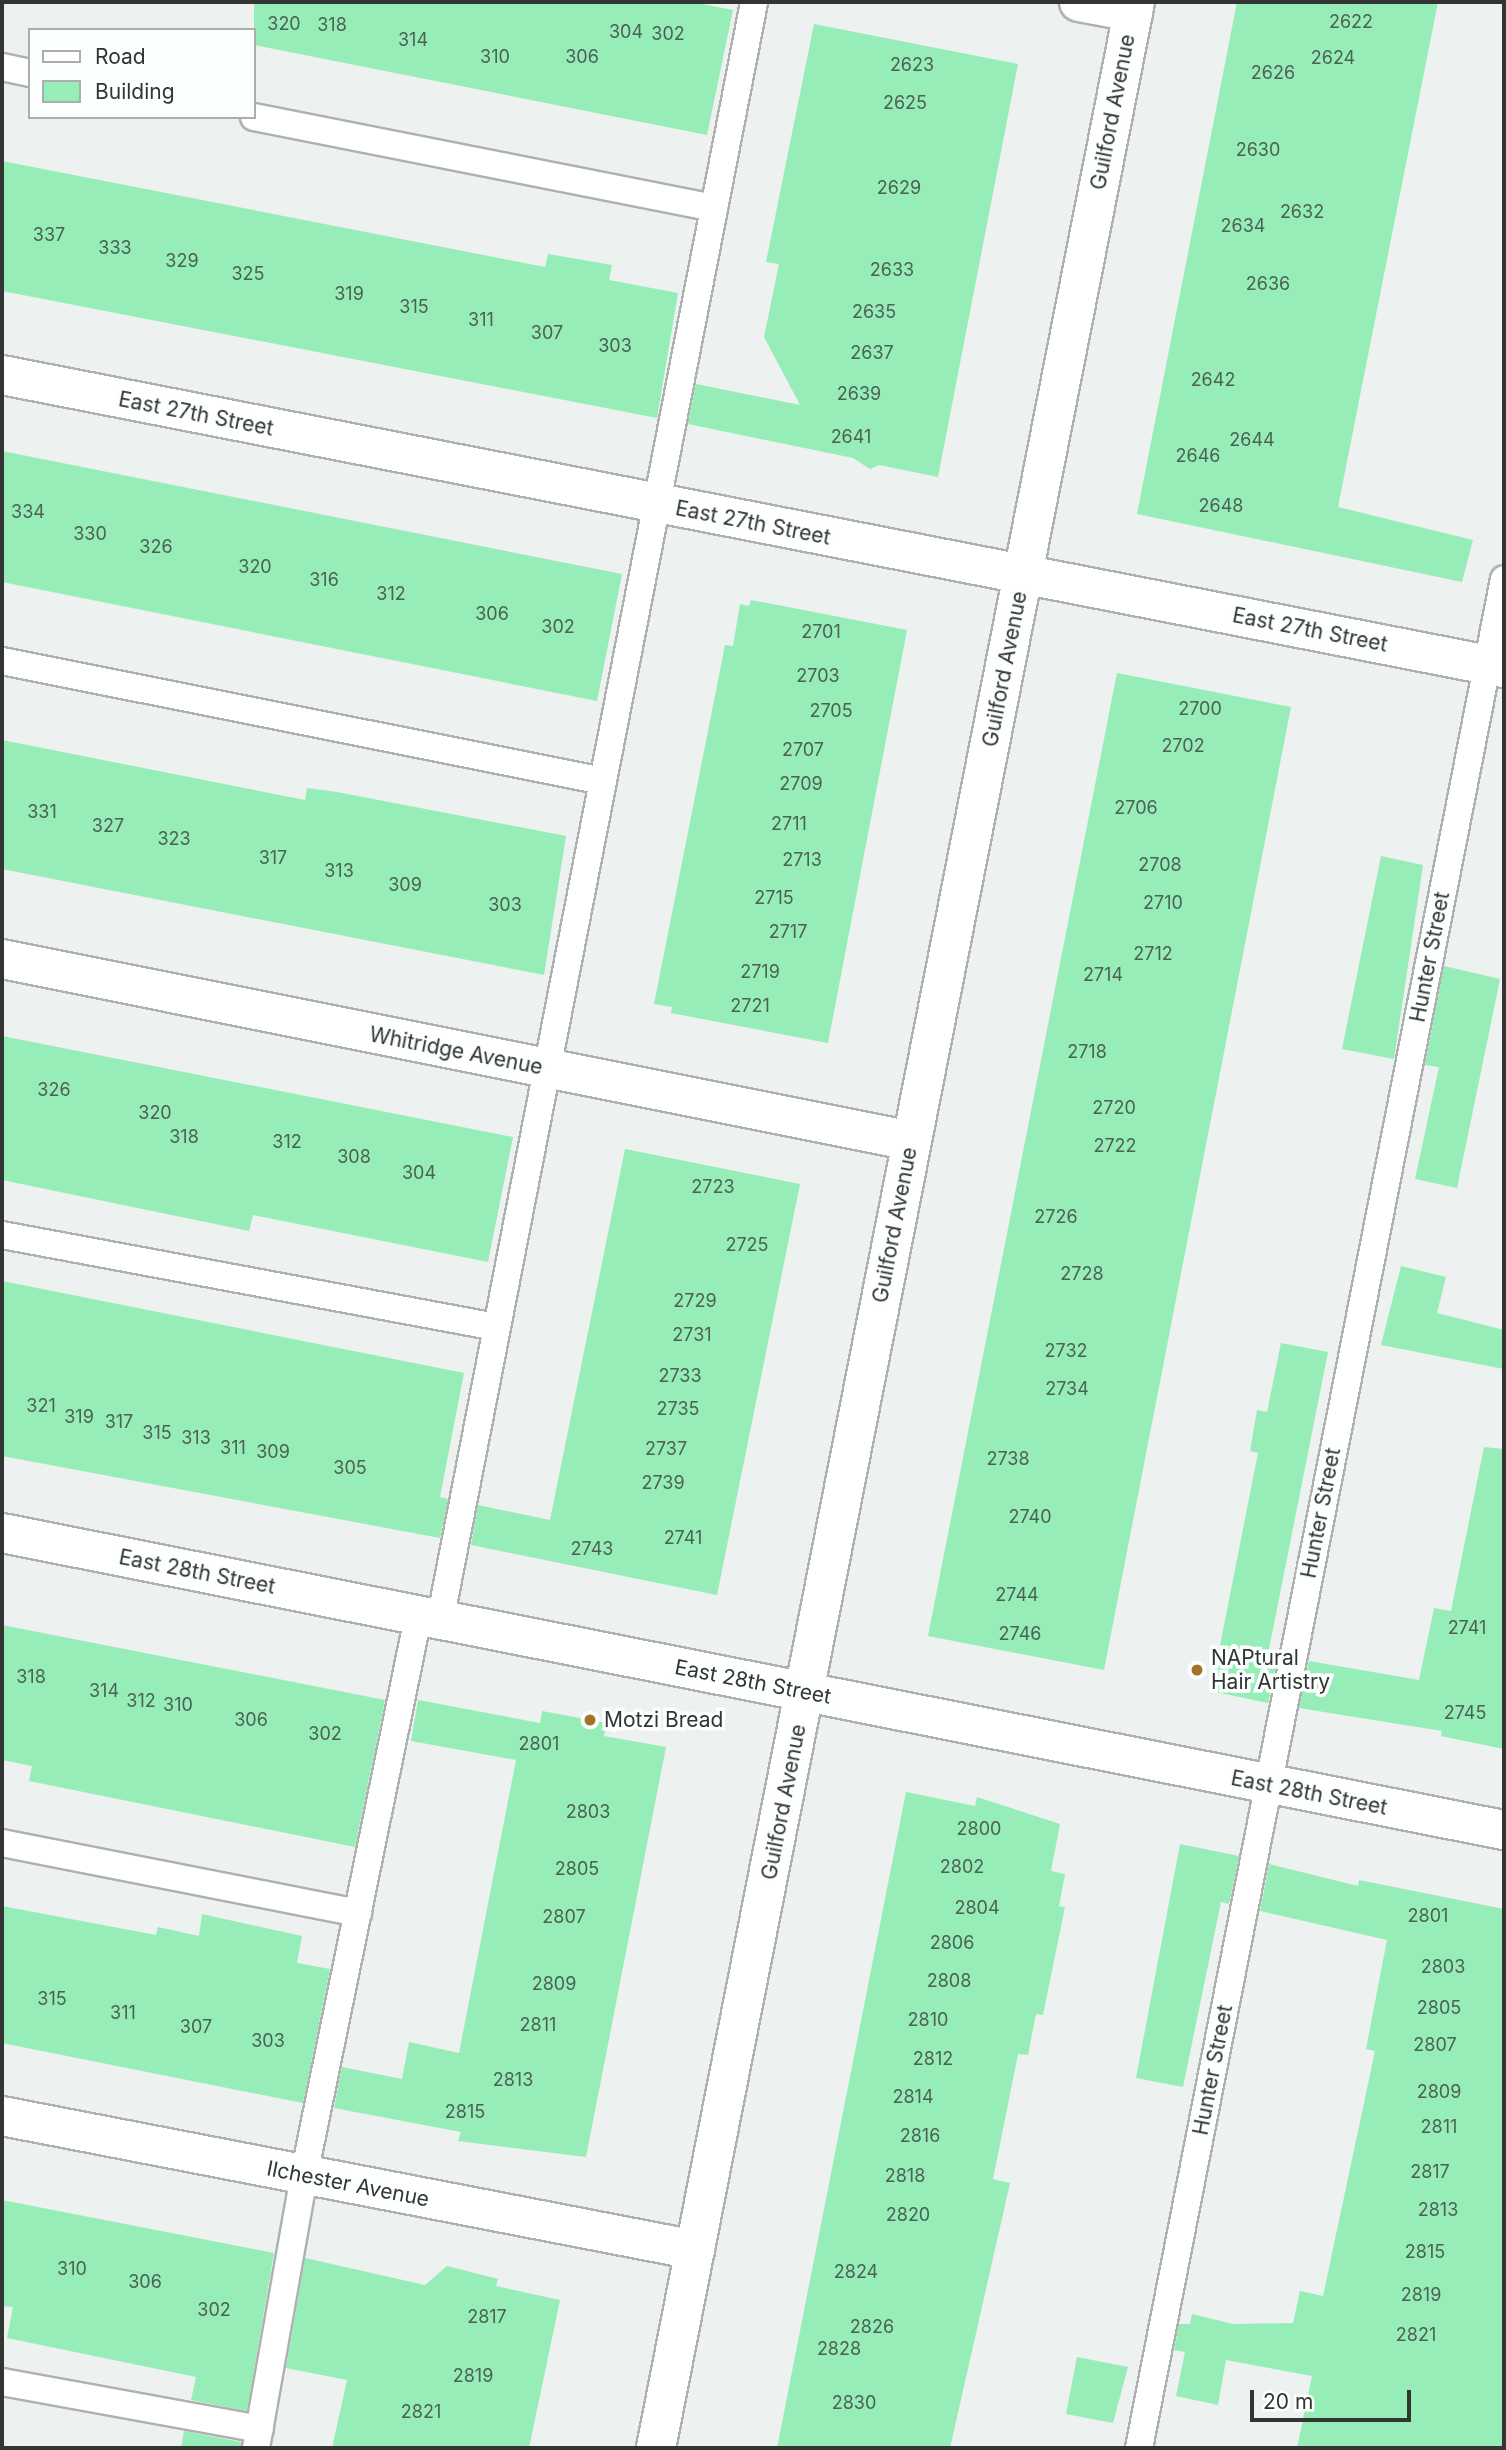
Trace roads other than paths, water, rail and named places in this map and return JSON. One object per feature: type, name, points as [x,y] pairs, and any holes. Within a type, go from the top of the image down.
[{"type":"street","points":[[1079,2],[1134,7]]},
{"type":"street","name":"Guilford Avenue","points":[[656,2448],[1134,7]]},
{"type":"street","name":"East 27th Street","points":[[2,375],[657,506],[1023,574],[1496,667]]},
{"type":"street","name":"Whitridge Avenue","points":[[2,959],[911,1141]]},
{"type":"street","name":"East 28th Street","points":[[2,1533],[1504,1830]]},
{"type":"street","name":"Ilchester Avenue","points":[[2,2116],[695,2250]]},
{"type":"lane","points":[[2,2382],[258,2439],[304,2175],[358,1913],[496,1327],[754,2]]},
{"type":"lane","points":[[2,67],[28,73]]},
{"type":"lane","points":[[256,117],[714,208]]},
{"type":"lane","name":"Hunter Street","points":[[1139,2448],[1268,1785],[1496,667],[1504,579]]},
{"type":"lane","points":[[2,661],[603,780]]},
{"type":"lane","points":[[2,1235],[496,1327]]},
{"type":"lane","points":[[2,1843],[358,1913]]},
{"type":"place","name":"NAPtural Hair Artistry","points":[[1197,1670]]},
{"type":"place","name":"Motzi Bread","points":[[590,1720]]}]
